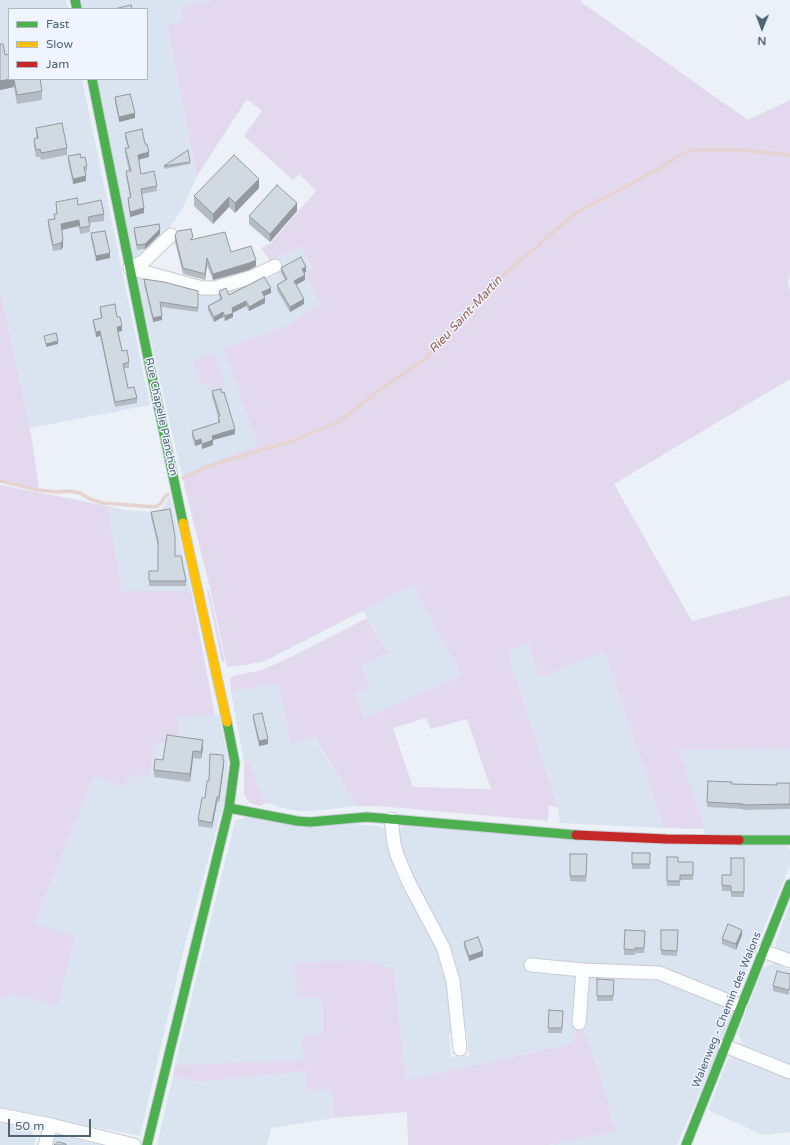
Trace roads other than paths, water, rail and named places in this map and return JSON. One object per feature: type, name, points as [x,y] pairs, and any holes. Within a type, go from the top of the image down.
[{"type":"street","name":"Rue Chapelle Planchon","points":[[92,80],[102,135],[193,566],[223,698],[235,763],[229,808],[147,1145]]},
{"type":"street","points":[[130,268],[144,261],[171,235]]},
{"type":"street","points":[[130,268],[202,288],[215,288],[245,279],[275,266]]},
{"type":"street","points":[[229,808],[297,821],[310,822],[367,817],[576,835],[666,839],[790,840]]},
{"type":"street","points":[[391,819],[394,844],[400,861],[409,883],[443,947],[454,981],[460,1049]]},
{"type":"street","name":"Walenweg - Chemin des Walons","points":[[686,1145],[790,884]]},
{"type":"street","points":[[763,951],[790,961]]},
{"type":"street","points":[[531,965],[583,970],[659,973],[741,1006]]},
{"type":"street","points":[[580,1023],[583,970]]},
{"type":"street","points":[[725,1046],[790,1072]]},
{"type":"street","points":[[0,1115],[51,1125],[134,1145]]},
{"type":"street","points":[[45,1145],[51,1125]]},
{"type":"waterway","name":"Rieu Saint-Martin","points":[[183,478],[205,467],[292,441],[338,422],[385,386],[425,359],[489,287],[576,213],[662,167],[677,156],[691,150],[740,150],[790,155]]},
{"type":"waterway","name":"Rieu Saint-Martin","points":[[0,481],[38,490],[58,492],[69,491],[80,493],[90,499],[103,503],[156,507],[168,494]]}]
